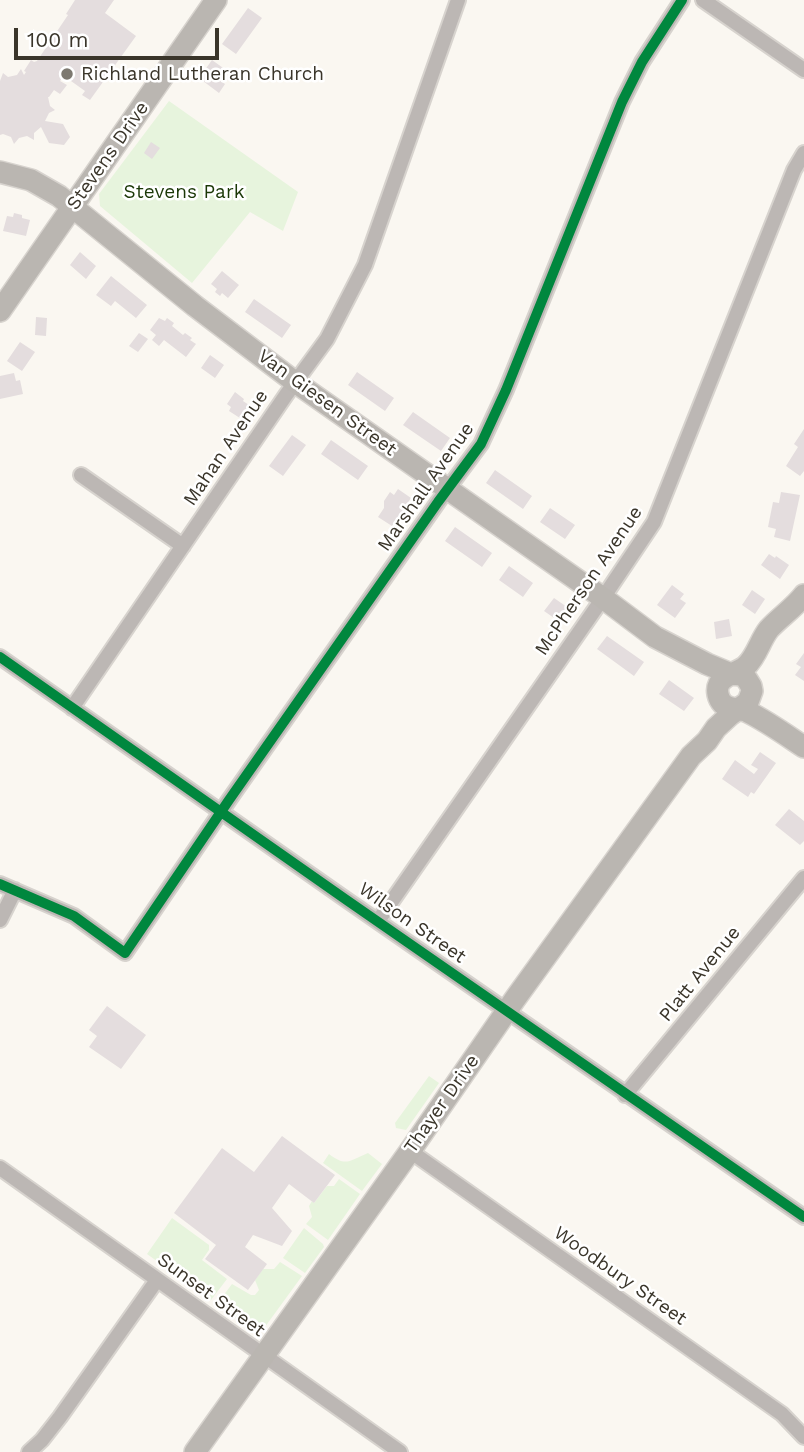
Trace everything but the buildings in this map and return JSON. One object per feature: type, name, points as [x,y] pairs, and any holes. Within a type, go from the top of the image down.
[{"type":"main road","name":"Stevens Drive","points":[[0,311],[216,0]]},
{"type":"main road","name":"Van Giesen Street","points":[[0,172],[41,185],[59,196],[195,306],[295,382],[655,636],[732,674]]},
{"type":"main road","points":[[800,600],[770,628],[749,663],[720,681],[718,696],[728,707],[738,708],[767,722],[804,747]]},
{"type":"main road","points":[[738,708],[748,702],[765,664],[800,600]]},
{"type":"main road","name":"Van Giesen Street","points":[[655,636],[668,656],[699,672],[718,696]]},
{"type":"main road","points":[[732,674],[746,678],[752,691],[769,709],[804,733]]},
{"type":"main road","name":"Thayer Drive","points":[[691,756],[718,696]]},
{"type":"main road","name":"Thayer Drive","points":[[195,1452],[410,1151],[506,1011],[691,756],[738,708]]},
{"type":"street","name":"Mahan Avenue","points":[[72,708],[327,339],[365,265],[458,0]]},
{"type":"street","name":"Marshall Avenue","points":[[15,890],[74,916],[125,953],[220,813],[481,444],[506,390],[622,102],[642,62],[682,0]]},
{"type":"street","points":[[703,0],[804,70]]},
{"type":"street","name":"McPherson Avenue","points":[[378,921],[654,522],[793,170],[804,153]]},
{"type":"street","points":[[81,475],[183,546]]},
{"type":"street","name":"Wilson Street","points":[[0,657],[220,813],[804,1217]]},
{"type":"street","name":"Platt Avenue","points":[[625,1095],[804,878]]},
{"type":"street","points":[[0,884],[15,890],[0,920]]},
{"type":"street","name":"Woodbury Street","points":[[410,1151],[782,1414],[804,1437]]},
{"type":"street","name":"Sunset Street","points":[[0,1168],[400,1452]]},
{"type":"street","points":[[29,1452],[60,1417],[157,1280]]},
{"type":"green space","name":"Stevens Park","points":[[169,101],[298,192],[283,231],[250,212],[192,283],[100,206],[99,194]]},
{"type":"green space","points":[[429,1076],[439,1083],[406,1130],[396,1128],[395,1123]]},
{"type":"green space","points":[[368,1153],[382,1164],[362,1191],[323,1163],[329,1154],[344,1162]]},
{"type":"green space","points":[[339,1179],[360,1194],[328,1240],[306,1224],[312,1217],[309,1206],[327,1186],[334,1186]]},
{"type":"green space","points":[[172,1218],[209,1245],[209,1250],[202,1260],[227,1279],[211,1300],[147,1254]]},
{"type":"green space","points":[[304,1228],[324,1247],[305,1273],[283,1258]]},
{"type":"green space","points":[[280,1262],[302,1276],[262,1331],[253,1330],[217,1304],[232,1284],[255,1295],[259,1290],[255,1280],[263,1269],[274,1269]]},
{"type":"cycle path","points":[[0,884],[74,916],[125,953],[229,800],[481,444],[506,390],[622,102],[642,62],[682,0]]},
{"type":"cycle path","points":[[0,657],[804,1217]]},
{"type":"place","name":"Richland Lutheran Church","points":[[67,74]]}]
